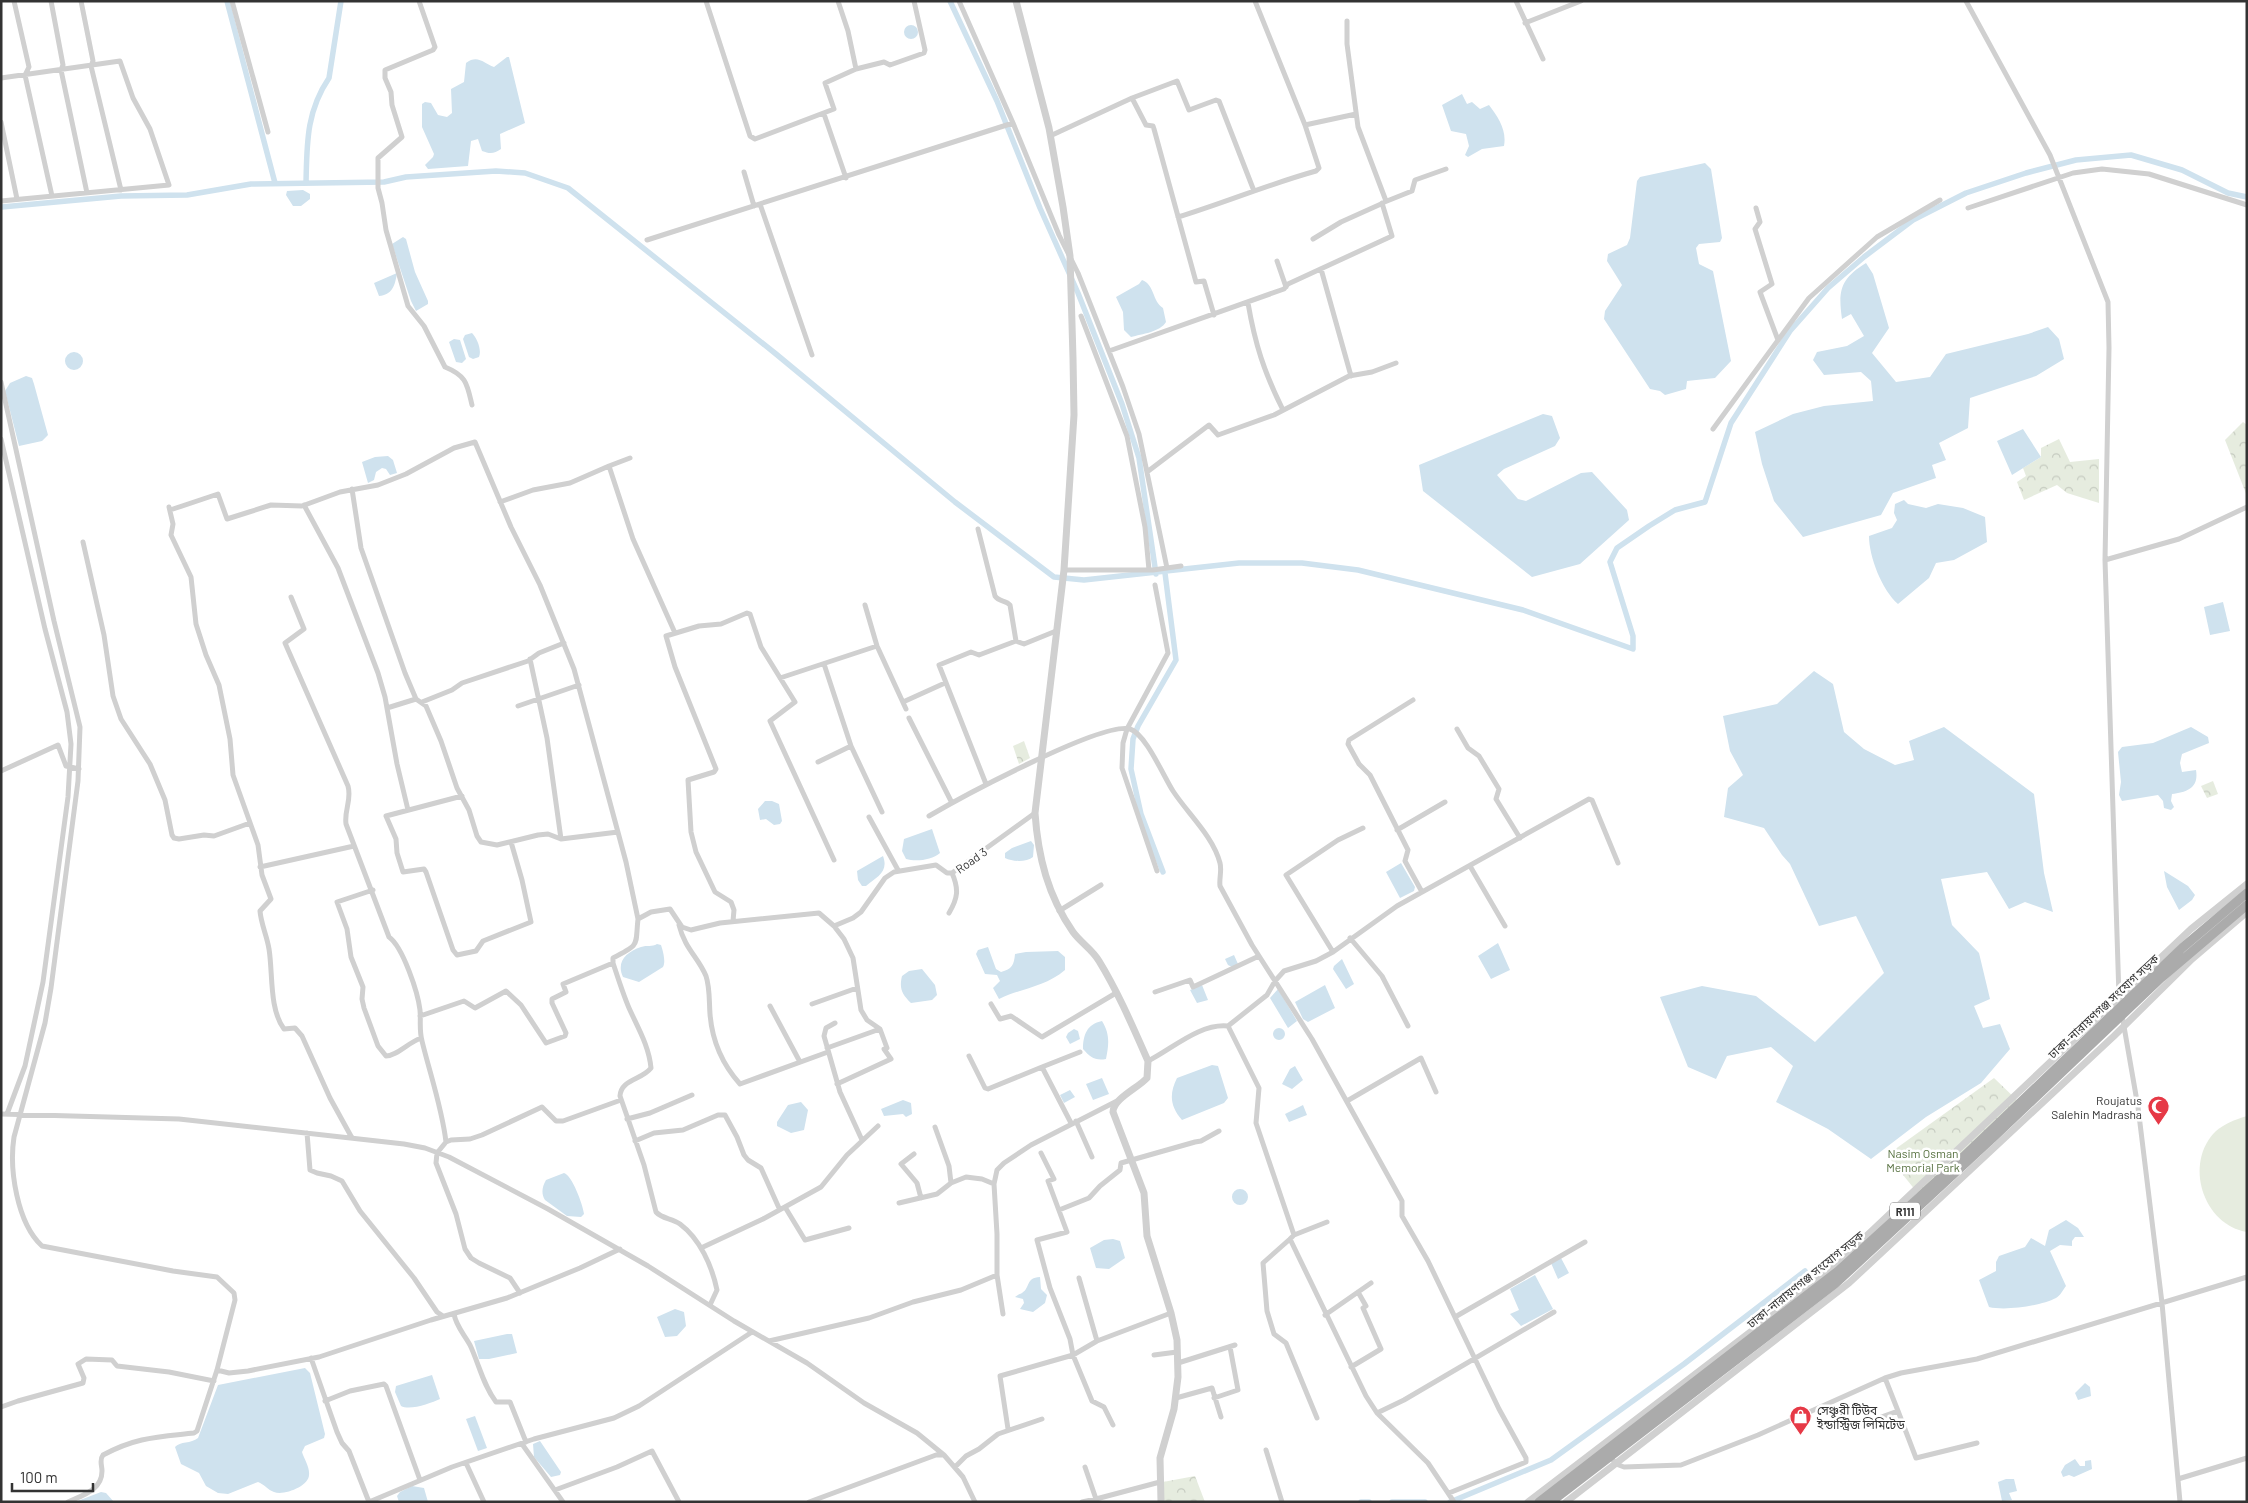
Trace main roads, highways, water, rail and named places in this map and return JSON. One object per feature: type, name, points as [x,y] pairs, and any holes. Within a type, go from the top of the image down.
[{"type":"main road","name":"ঢাকা-নারায়ণগঞ্জ সংযোগ সড়ক","points":[[1539,1502],[1846,1265],[1963,1157],[2120,1002],[2247,893]]},
{"type":"main road","name":"ঢাকা-নারায়ণগঞ্জ সংযোগ সড়ক","points":[[1551,1502],[1835,1284],[2162,978],[2247,905]]},
{"type":"water","points":[[911,25],[916,27],[918,32],[916,37],[911,39],[906,37],[904,32],[906,27]]},
{"type":"water","points":[[509,57],[525,123],[500,134],[501,149],[494,153],[482,151],[478,139],[471,141],[468,166],[428,169],[425,165],[434,154],[422,127],[422,104],[425,102],[431,103],[438,115],[447,117],[452,113],[451,89],[464,82],[466,63],[474,59],[494,67]]},
{"type":"water","points":[[1462,94],[1467,104],[1472,102],[1480,109],[1489,105],[1503,129],[1504,146],[1482,149],[1468,157],[1465,155],[1469,146],[1466,134],[1451,131],[1442,105]]},
{"type":"water","points":[[1705,163],[1711,169],[1722,238],[1720,242],[1699,244],[1696,248],[1699,264],[1713,271],[1731,361],[1715,378],[1687,381],[1686,389],[1665,395],[1660,391],[1650,389],[1604,319],[1605,311],[1622,285],[1607,261],[1608,254],[1627,245],[1630,238],[1637,181],[1640,177]]},
{"type":"water","points":[[303,190],[310,194],[310,199],[301,206],[293,206],[286,195],[287,191]]},
{"type":"water","points":[[403,237],[406,239],[415,272],[428,301],[428,304],[416,311],[392,244]]},
{"type":"water","points":[[1866,263],[1873,274],[1889,328],[1872,353],[1896,382],[1930,377],[1946,354],[2028,334],[2048,327],[2059,339],[2064,359],[2036,376],[1970,398],[1968,428],[1939,443],[1946,460],[1932,465],[1936,478],[1893,493],[1881,515],[1803,537],[1774,501],[1762,464],[1755,432],[1793,414],[1824,406],[1873,401],[1871,381],[1861,372],[1824,375],[1813,360],[1817,352],[1847,346],[1864,336],[1851,314],[1842,319],[1840,301],[1846,280]]},
{"type":"water","points":[[397,273],[390,292],[379,296],[374,283]]},
{"type":"water","points":[[1142,280],[1149,286],[1159,305],[1163,308],[1166,322],[1160,328],[1131,337],[1124,330],[1123,312],[1116,297],[1139,284]]},
{"type":"water","points":[[472,333],[480,351],[479,357],[473,359],[469,357],[463,339],[465,335]]},
{"type":"water","points":[[454,339],[460,340],[466,359],[462,363],[456,362],[449,342]]},
{"type":"water","points":[[70,352],[78,352],[83,357],[81,368],[70,370],[65,365],[65,357]]},
{"type":"water","points":[[26,376],[32,378],[48,435],[42,441],[19,446],[5,391],[10,383]]},
{"type":"water","points":[[1543,414],[1552,416],[1560,438],[1555,446],[1504,469],[1497,475],[1518,499],[1526,501],[1581,473],[1592,472],[1627,510],[1629,520],[1580,564],[1532,577],[1423,491],[1419,465]]},
{"type":"water","points":[[2023,429],[2041,457],[2012,475],[1997,441]]},
{"type":"water","points":[[388,456],[393,460],[397,473],[390,475],[386,469],[382,468],[376,472],[374,480],[368,483],[362,462],[375,457]]},
{"type":"water","points":[[1904,500],[1908,504],[1926,508],[1938,504],[1963,508],[1985,517],[1987,542],[1954,560],[1936,563],[1929,578],[1898,604],[1892,598],[1878,573],[1871,554],[1869,536],[1892,528],[1897,520],[1894,513],[1895,504]]},
{"type":"water","points":[[2223,602],[2230,631],[2210,635],[2204,607]]},
{"type":"water","points":[[1814,671],[1833,684],[1844,732],[1864,749],[1895,765],[1914,760],[1909,741],[1944,727],[2034,794],[2044,873],[2053,912],[2025,902],[2009,909],[1987,872],[1941,879],[1952,925],[1979,953],[1990,999],[1974,1006],[1983,1028],[2000,1024],[2010,1049],[1981,1083],[1926,1117],[1871,1159],[1828,1129],[1776,1102],[1793,1066],[1771,1047],[1727,1056],[1716,1079],[1688,1067],[1660,997],[1702,986],[1756,996],[1815,1042],[1884,973],[1856,916],[1819,926],[1790,864],[1764,828],[1724,817],[1728,788],[1743,775],[1730,751],[1723,716],[1777,704]]},
{"type":"water","points":[[2191,727],[2208,737],[2209,743],[2182,754],[2180,763],[2182,772],[2196,770],[2196,781],[2191,788],[2172,794],[2171,801],[2174,807],[2171,810],[2164,808],[2163,801],[2158,795],[2122,801],[2119,795],[2121,782],[2118,752],[2122,747],[2153,743]]},
{"type":"water","points":[[765,801],[779,804],[782,821],[780,824],[774,825],[766,819],[760,820],[758,809]]},
{"type":"water","points":[[932,829],[940,853],[924,860],[906,859],[902,851],[904,839]]},
{"type":"water","points":[[1031,841],[1034,845],[1033,857],[1020,861],[1005,858],[1005,853],[1012,848]]},
{"type":"water","points":[[883,856],[884,866],[881,874],[866,886],[862,886],[858,880],[857,871]]},
{"type":"water","points":[[1401,863],[1415,887],[1414,891],[1400,898],[1386,872]]},
{"type":"water","points":[[2164,871],[2188,886],[2195,895],[2192,900],[2179,910],[2167,887]]},
{"type":"water","points":[[1498,943],[1510,970],[1491,979],[1478,956]]},
{"type":"water","points":[[661,945],[663,950],[663,967],[639,982],[623,977],[621,967],[627,955],[641,947]]},
{"type":"water","points":[[988,947],[996,969],[1001,972],[1012,966],[1015,954],[1058,951],[1065,957],[1065,970],[1041,984],[999,999],[993,988],[1000,981],[997,975],[985,974],[976,954],[978,950]]},
{"type":"water","points":[[1234,955],[1238,964],[1232,967],[1228,965],[1225,959]]},
{"type":"water","points":[[1342,959],[1354,984],[1346,989],[1333,969]]},
{"type":"water","points":[[922,969],[935,985],[937,995],[932,1000],[911,1003],[902,991],[902,976],[909,971]]},
{"type":"water","points":[[1202,985],[1208,1000],[1197,1003],[1190,990]]},
{"type":"water","points":[[1325,985],[1335,1008],[1308,1022],[1303,1019],[1295,1002]]},
{"type":"water","points":[[1278,989],[1297,1021],[1288,1028],[1270,998]]},
{"type":"water","points":[[1102,1021],[1108,1035],[1106,1059],[1093,1058],[1083,1049],[1085,1035],[1089,1027]]},
{"type":"water","points":[[1279,1028],[1285,1034],[1279,1040],[1273,1034]]},
{"type":"water","points":[[1074,1029],[1078,1031],[1080,1039],[1070,1044],[1066,1037]]},
{"type":"water","points":[[1212,1065],[1218,1066],[1228,1098],[1224,1103],[1182,1120],[1175,1110],[1172,1100],[1177,1078]]},
{"type":"water","points":[[1295,1066],[1303,1080],[1292,1089],[1282,1084],[1290,1069]]},
{"type":"water","points":[[1102,1078],[1109,1094],[1093,1100],[1086,1084]]},
{"type":"water","points":[[1070,1090],[1075,1097],[1064,1103],[1060,1095]]},
{"type":"water","points":[[903,1100],[911,1103],[912,1114],[906,1117],[903,1114],[884,1116],[881,1109]]},
{"type":"water","points":[[801,1102],[808,1110],[804,1130],[791,1133],[777,1126],[777,1122],[788,1105]]},
{"type":"water","points":[[1303,1105],[1307,1115],[1289,1122],[1285,1114]]},
{"type":"water","points":[[564,1173],[574,1184],[582,1204],[584,1214],[581,1217],[567,1216],[544,1198],[543,1190],[546,1180]]},
{"type":"water","points":[[1240,1189],[1248,1197],[1240,1205],[1232,1197]]},
{"type":"water","points":[[2066,1220],[2078,1228],[2084,1237],[2075,1237],[2072,1241],[2072,1246],[2060,1245],[2050,1251],[2066,1286],[2060,1294],[2049,1301],[2032,1305],[2013,1308],[1989,1307],[1979,1280],[1996,1271],[1996,1262],[1999,1256],[2025,1247],[2031,1238],[2045,1246],[2049,1230]]},
{"type":"water","points":[[1113,1239],[1120,1241],[1125,1258],[1109,1269],[1096,1268],[1090,1248],[1104,1240]]},
{"type":"water","points":[[1561,1258],[1569,1273],[1558,1279],[1551,1263]]},
{"type":"water","points":[[1535,1275],[1553,1309],[1521,1326],[1510,1314],[1519,1310],[1510,1289]]},
{"type":"water","points":[[1040,1277],[1041,1289],[1047,1295],[1045,1303],[1033,1312],[1020,1309],[1024,1303],[1023,1299],[1015,1297],[1025,1291],[1032,1279]]},
{"type":"water","points":[[675,1309],[684,1312],[686,1326],[677,1336],[665,1337],[657,1317]]},
{"type":"water","points":[[512,1334],[517,1353],[489,1359],[479,1359],[474,1341]]},
{"type":"water","points":[[305,1368],[310,1373],[325,1434],[324,1438],[305,1446],[302,1452],[309,1472],[305,1483],[284,1493],[272,1491],[258,1482],[228,1494],[218,1493],[206,1486],[199,1473],[181,1464],[175,1447],[198,1438],[218,1385]]},
{"type":"water","points":[[432,1375],[440,1399],[410,1408],[401,1406],[395,1392],[396,1386]]},
{"type":"water","points":[[2085,1383],[2090,1387],[2091,1396],[2078,1400],[2075,1393]]},
{"type":"water","points":[[475,1416],[487,1448],[478,1451],[466,1419]]},
{"type":"water","points":[[540,1441],[561,1472],[560,1475],[551,1477],[534,1457],[533,1444]]},
{"type":"water","points":[[2075,1459],[2080,1466],[2085,1466],[2085,1461],[2091,1460],[2092,1469],[2074,1477],[2069,1475],[2063,1477],[2061,1472],[2065,1465]]},
{"type":"water","points":[[2014,1479],[2017,1491],[2009,1493],[2012,1500],[2002,1501],[1998,1482]]},
{"type":"water","points":[[412,1486],[424,1488],[428,1502],[399,1502],[397,1496],[400,1492]]},
{"type":"water","points":[[101,1492],[106,1493],[114,1502],[75,1502]]},
{"type":"waterway","points":[[227,1],[275,183]]},
{"type":"waterway","points":[[306,183],[309,129],[316,103],[329,78],[341,1]]},
{"type":"waterway","points":[[950,1],[997,101],[1040,208],[1078,293],[1122,404],[1139,458],[1156,574]]},
{"type":"waterway","points":[[2,207],[121,196],[187,195],[251,184],[384,182],[406,177],[496,171],[525,173],[568,188],[776,354],[955,502],[1054,577],[1084,580],[1239,563],[1302,563],[1358,570],[1523,610],[1633,649],[1633,636],[1610,562],[1617,548],[1675,510],[1705,502],[1731,423],[1790,331],[1828,288],[1864,257],[1913,220],[1966,193],[2026,173],[2076,160],[2131,155],[2182,170],[2228,193],[2247,197]]},
{"type":"waterway","points":[[1163,872],[1141,814],[1131,769],[1133,739],[1138,726],[1176,660],[1165,573]]},
{"type":"waterway","points":[[1450,1502],[1551,1460],[1684,1364],[1805,1271]]},
{"type":"waterway","points":[[1361,1502],[1369,1502]]},
{"type":"waterway","points":[[1392,1502],[1425,1502]]},
{"type":"place","name":"Roujatus Salehin Madrasha","points":[[2158,1126]]},
{"type":"place","name":"সেঞ্চুরী টিউব ইন্ডাস্ট্রিজ লিমিটেড","points":[[1801,1436]]},
{"type":"park label","name":"Nasim Osman Memorial Park","points":[[1923,1160]]}]
